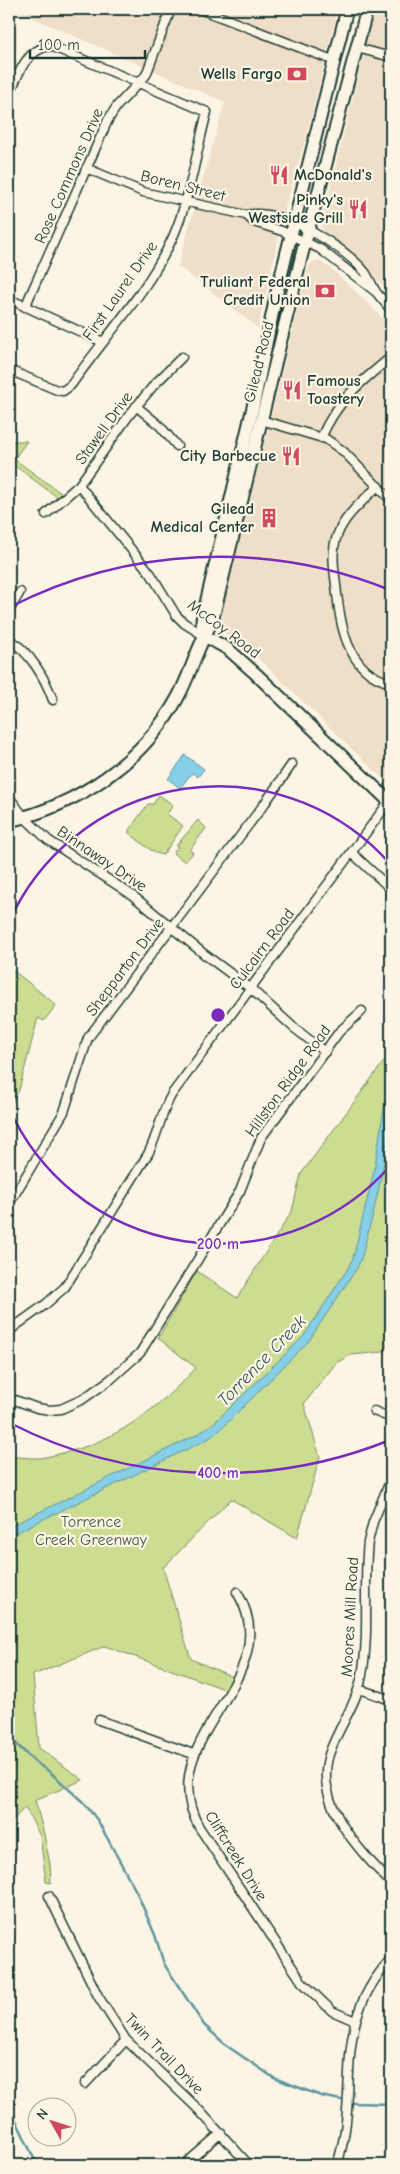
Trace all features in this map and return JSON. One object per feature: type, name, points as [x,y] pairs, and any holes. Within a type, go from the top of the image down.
[{"type":"main road","name":"Gilead Road","points":[[203,635],[202,620],[292,229],[347,9]]},
{"type":"main road","name":"Gilead Road","points":[[9,821],[79,795],[118,768],[150,738],[177,699],[187,679],[203,635],[212,622],[307,236],[367,9]]},
{"type":"main road","points":[[334,61],[342,66],[344,72],[335,131]]},
{"type":"main road","name":"McCoy Road","points":[[203,635],[228,649],[242,661],[391,801]]},
{"type":"street","name":"Rose Commons Drive","points":[[25,307],[108,120],[117,106],[146,74],[170,9]]},
{"type":"street","points":[[200,9],[334,61]]},
{"type":"street","points":[[9,96],[27,58],[39,48],[51,46],[140,82]]},
{"type":"street","points":[[357,48],[391,57]]},
{"type":"street","name":"First Laurel Drive","points":[[9,370],[63,391],[71,386],[142,288],[174,236],[207,112],[140,82]]},
{"type":"street","name":"Boren Street","points":[[86,168],[143,192],[246,215],[257,213],[292,229],[353,261],[365,273],[377,293],[391,310]]},
{"type":"street","name":"Boren Street","points":[[246,215],[254,222],[292,229],[307,236],[358,280],[377,293]]},
{"type":"street","points":[[9,299],[103,342]]},
{"type":"street","name":"Stawell Drive","points":[[46,514],[79,485],[136,406],[182,357]]},
{"type":"street","points":[[321,438],[334,410],[348,394],[391,357]]},
{"type":"street","points":[[136,406],[160,426],[176,446]]},
{"type":"street","points":[[261,420],[321,438],[343,451],[391,500]]},
{"type":"street","name":"McCoy Road","points":[[79,485],[151,574],[176,614],[184,623],[203,635]]},
{"type":"street","points":[[378,486],[351,513],[342,525],[336,540],[333,558],[341,625],[349,650],[365,669],[375,677],[391,684]]},
{"type":"street","points":[[9,612],[20,592]]},
{"type":"street","points":[[9,639],[22,650],[40,673],[54,700]]},
{"type":"street","name":"Shepparton Drive","points":[[9,1204],[64,1112],[88,1038],[172,928],[292,764]]},
{"type":"street","name":"Binnaway Drive","points":[[9,796],[24,817],[48,840],[132,895],[250,988],[293,1027],[325,1052]]},
{"type":"street","name":"Culcairn Road","points":[[11,1327],[57,1295],[76,1272],[151,1148],[167,1102],[391,801]]},
{"type":"street","points":[[352,853],[391,888]]},
{"type":"street","name":"Hillston Ridge Road","points":[[9,1398],[37,1408],[61,1409],[82,1399],[111,1379],[140,1353],[240,1191],[261,1138],[340,1032],[362,1011]]},
{"type":"street","points":[[374,1411],[391,1418]]},
{"type":"street","name":"Moores Mill Road","points":[[391,1479],[373,1522],[368,1542],[364,1660],[359,1689],[354,1704],[329,1753],[326,1773],[327,1792],[331,1805],[340,1821],[391,1883]]},
{"type":"street","name":"Cliffcreek Drive","points":[[237,1592],[248,1611],[250,1624],[248,1645],[229,1694],[193,1754],[187,1787],[189,1804],[199,1827],[302,1982],[332,2011],[355,2021]]},
{"type":"street","points":[[359,1689],[391,1700]]},
{"type":"street","points":[[99,1720],[193,1754]]},
{"type":"street","name":"Twin Trail Drive","points":[[50,1896],[98,1996],[126,2040],[221,2133],[249,2165]]},
{"type":"street","points":[[337,2165],[346,2119],[349,2053],[355,2021],[366,1993],[391,1959]]},
{"type":"street","points":[[85,2084],[126,2040]]},
{"type":"street","points":[[184,2165],[221,2133]]},
{"type":"shaded area","points":[[13,9],[338,9],[305,141],[287,201],[258,328],[178,266],[225,102]]},
{"type":"shaded area","points":[[375,9],[391,9],[391,295],[353,252],[327,234],[322,229],[321,224]]},
{"type":"shaded area","points":[[318,260],[333,270],[386,321],[391,331],[391,784],[386,782],[255,655],[224,633],[222,628],[223,609],[308,269],[310,264]]},
{"type":"green space","points":[[9,441],[27,441],[14,459],[61,493],[57,497],[11,463],[9,465]]},
{"type":"green space","points":[[159,795],[173,805],[167,814],[183,826],[163,855],[150,849],[129,833],[129,830],[148,804],[153,804]]},
{"type":"green space","points":[[198,820],[206,828],[190,850],[193,853],[185,862],[173,853],[178,847],[176,846]]},
{"type":"green space","points":[[9,967],[56,1005],[44,1021],[38,1018],[19,1090],[9,1107]]},
{"type":"green space","name":"Torrence Creek Greenway","points":[[391,1052],[391,1339],[383,1352],[351,1355],[336,1363],[304,1404],[320,1457],[297,1538],[231,1499],[163,1568],[191,1659],[233,1677],[227,1690],[105,1646],[33,1675],[39,1748],[83,1780],[35,1800],[50,1864],[51,1883],[46,1882],[40,1836],[25,1807],[9,1825],[9,1456],[44,1457],[79,1449],[98,1442],[117,1433],[151,1410],[196,1368],[158,1338],[197,1271],[237,1298],[292,1211],[301,1174]]},
{"type":"water","points":[[185,755],[204,769],[198,777],[192,773],[180,788],[168,779]]},
{"type":"water","points":[[391,1085],[386,1151],[361,1259],[308,1342],[220,1430],[208,1439],[9,1536],[9,1527],[198,1434],[214,1423],[303,1337],[353,1258],[374,1171],[385,1102]]},
{"type":"waterway","points":[[9,1737],[35,1762],[50,1772],[84,1803],[98,1821],[137,1893],[155,1935],[164,1964],[204,2025],[227,2046],[274,2078],[321,2096],[341,2100]]},
{"type":"waterway","points":[[353,2103],[391,2104]]},
{"type":"waterway","points":[[9,2105],[37,2165]]},
{"type":"place","name":"Wells Fargo","points":[[297,74]]},
{"type":"place","name":"McDonald's","points":[[279,175]]},
{"type":"place","name":"Pinky's Westside Grill","points":[[358,209]]},
{"type":"place","name":"Truliant Federal Credit Union","points":[[325,291]]},
{"type":"place","name":"Famous Toastery","points":[[292,390]]},
{"type":"place","name":"City Barbecue","points":[[291,456]]},
{"type":"place","name":"Gilead Medical Center","points":[[269,518]]},
{"type":"water label","name":"Torrence Creek","points":[[262,1361]]}]
